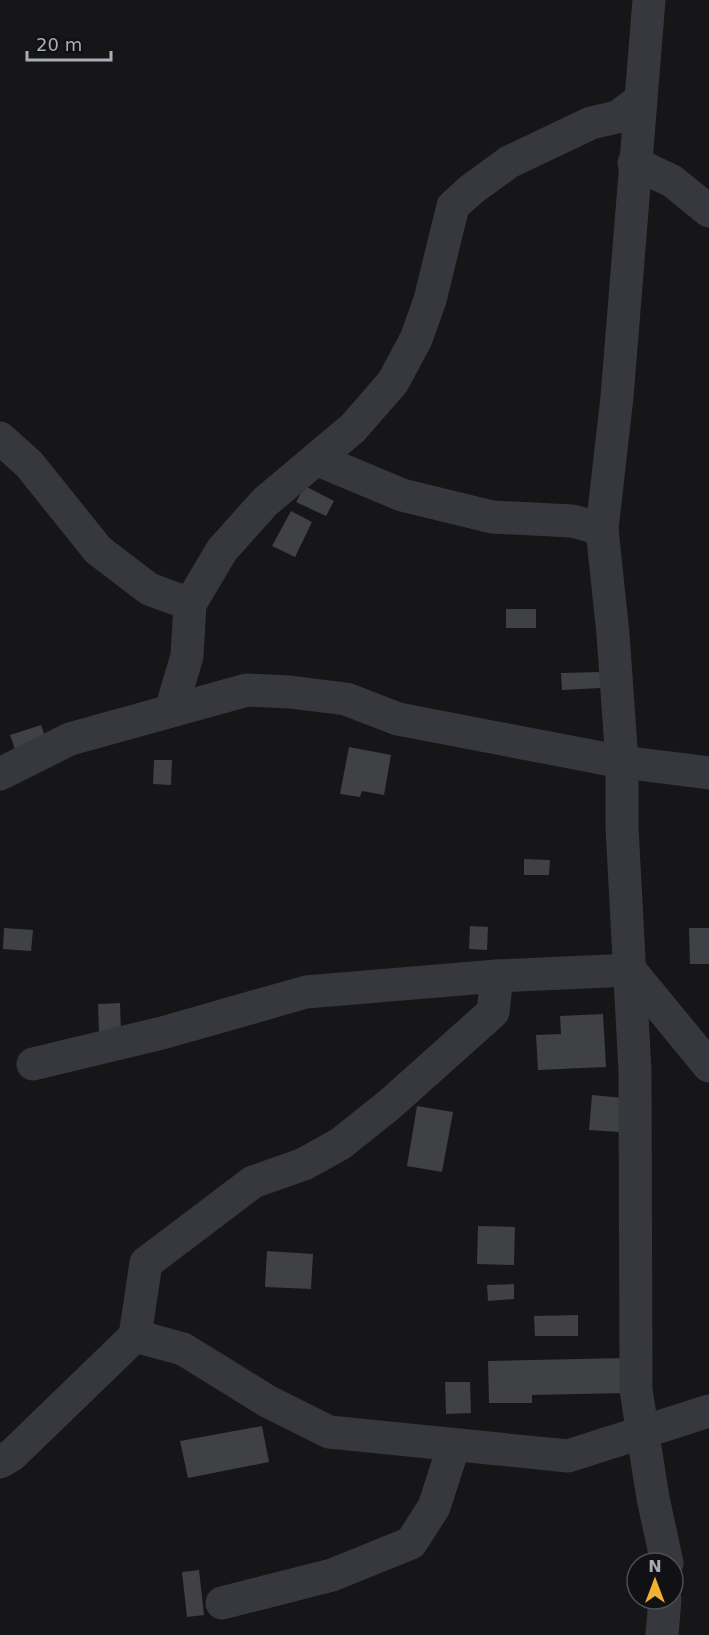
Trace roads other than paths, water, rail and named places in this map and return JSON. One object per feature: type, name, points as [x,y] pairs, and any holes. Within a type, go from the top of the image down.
[{"type":"street","points":[[649,0],[634,163],[617,397],[602,530],[622,762],[622,828],[635,1072],[636,1390],[665,1551]]},
{"type":"street","points":[[171,710],[187,656],[190,604],[222,549],[265,502],[353,428],[393,382],[416,339],[430,300],[453,206],[509,162],[591,123],[617,117],[639,101]]},
{"type":"street","points":[[634,163],[672,181],[709,211]]},
{"type":"street","points":[[0,438],[29,464],[98,549],[149,589],[190,604]]},
{"type":"street","points":[[316,459],[402,495],[481,514],[572,521],[602,530]]},
{"type":"street","points":[[0,774],[70,740],[105,728],[137,723],[171,710],[247,690],[290,692],[346,699],[398,718],[622,762],[709,773]]},
{"type":"street","points":[[33,1065],[162,1033],[306,992],[497,976],[630,970]]},
{"type":"street","points":[[630,970],[709,1066]]},
{"type":"street","points":[[0,1462],[12,1455],[135,1336],[146,1263],[253,1182],[304,1164],[340,1144],[390,1106],[493,1012],[497,976]]},
{"type":"street","points":[[135,1336],[183,1348],[267,1401],[329,1432],[568,1456],[709,1411]]},
{"type":"street","points":[[222,1603],[332,1575],[411,1543],[434,1507],[454,1445]]},
{"type":"street","points":[[662,1635],[664,1611]]}]
